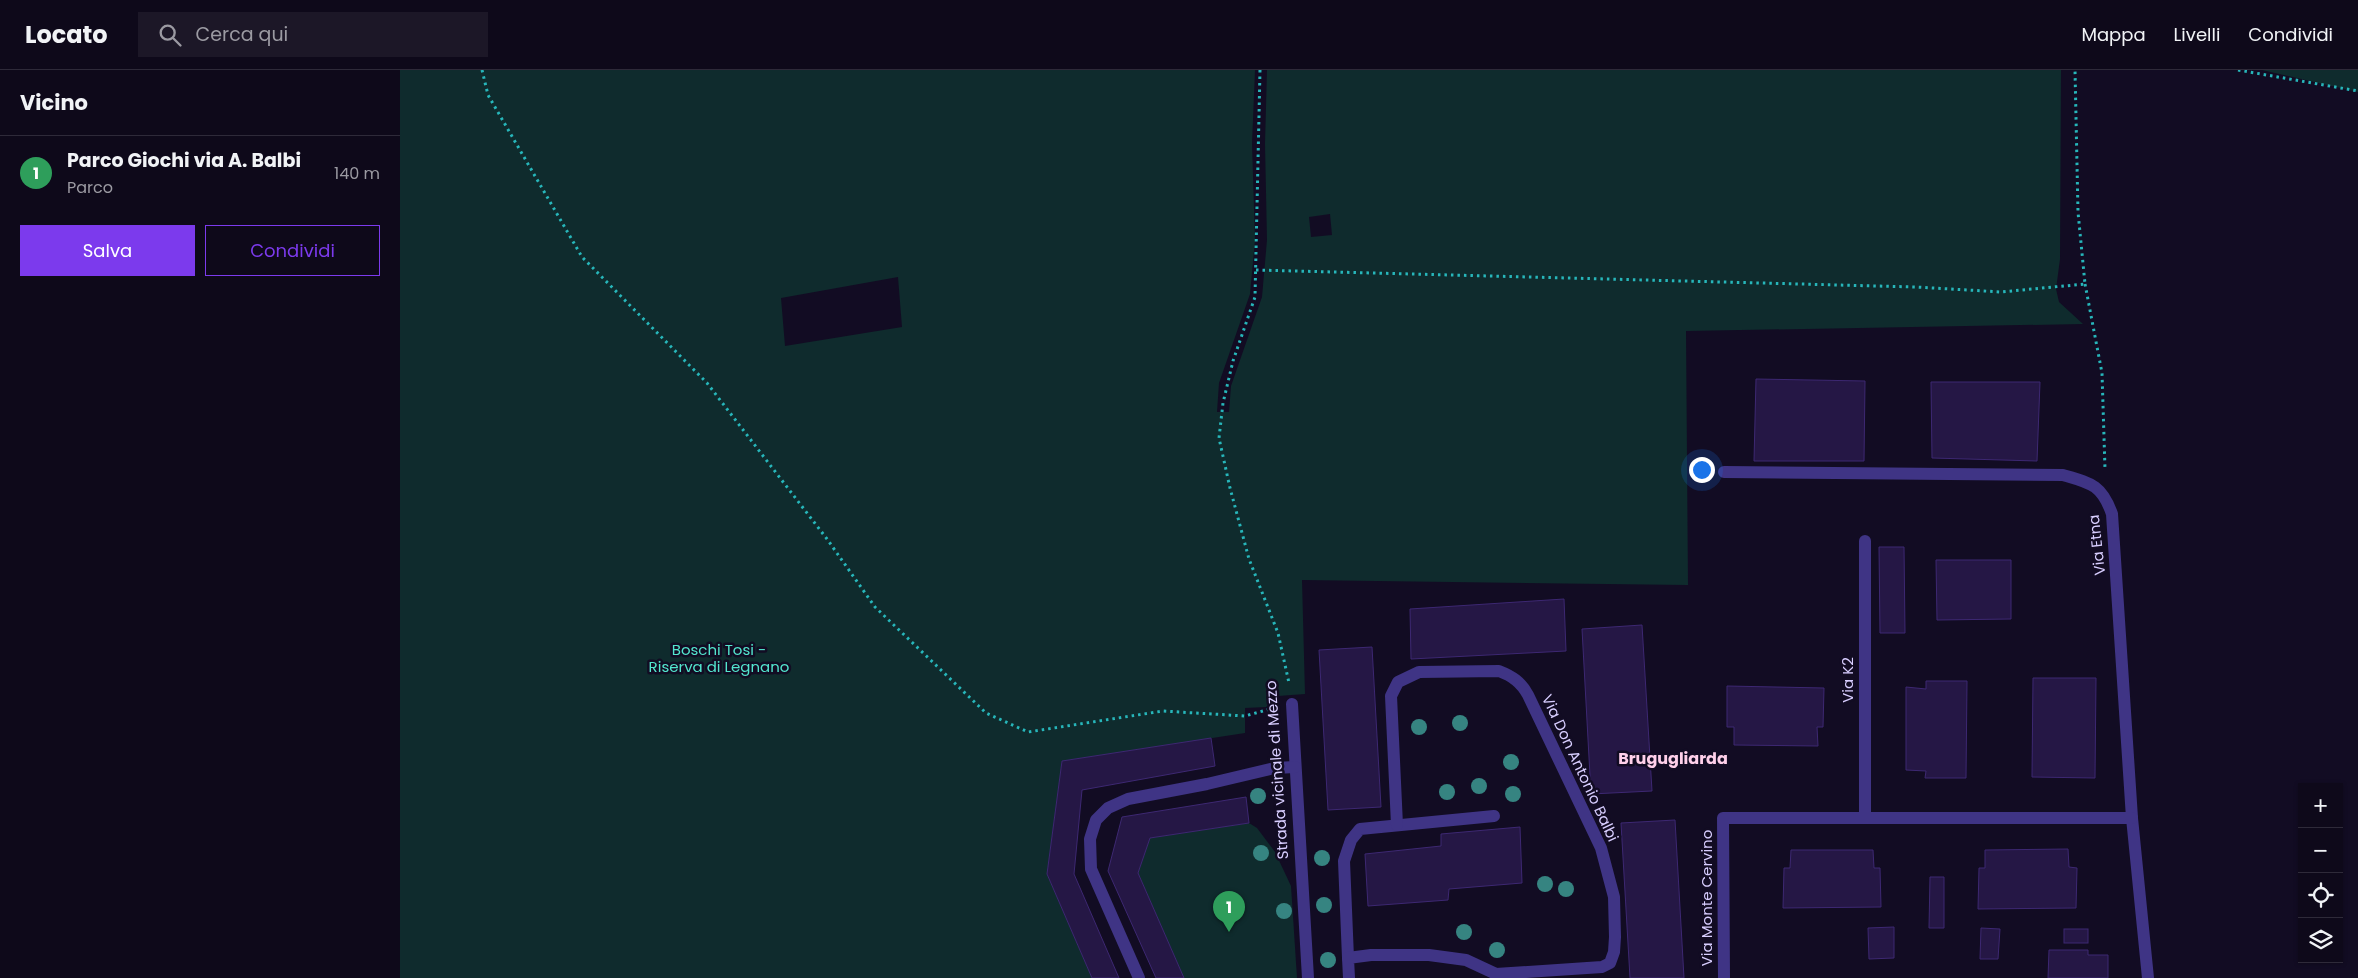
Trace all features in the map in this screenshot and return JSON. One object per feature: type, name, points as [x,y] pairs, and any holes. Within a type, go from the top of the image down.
[{"type":"street","name":"Via Etna","points":[[1724,472],[2063,475],[2090,483],[2106,498],[2112,514],[2132,818],[2148,978]]},
{"type":"street","name":"Via K2","points":[[1865,542],[1865,818]]},
{"type":"street","name":"Via Don Antonio Balbi","points":[[1348,958],[1371,955],[1429,955],[1466,960],[1496,974],[1602,967],[1610,963],[1614,952],[1614,897],[1601,848],[1528,694],[1523,686],[1510,676],[1499,671],[1418,672],[1398,682],[1391,696],[1397,825]]},
{"type":"street","name":"Strada vicinale di Mezzo","points":[[1292,704],[1308,978]]},
{"type":"street","points":[[1140,978],[1091,869],[1090,839],[1096,820],[1108,808],[1128,799],[1207,784],[1275,768],[1295,767]]},
{"type":"street","points":[[1348,978],[1344,861],[1350,840],[1360,829],[1494,816]]},
{"type":"street","name":"Via Monte Cervino","points":[[1724,978],[1723,818],[1865,818]]},
{"type":"street","points":[[1865,818],[2132,818]]},
{"type":"path","points":[[482,70],[488,95],[582,257],[708,383],[828,539],[875,606],[986,713],[1028,732],[1163,711],[1245,716],[1292,704]]},
{"type":"path","name":"Strada vicinale di Mezzo","points":[[1260,70],[1255,297],[1233,361],[1223,403],[1220,438],[1230,488],[1249,559],[1278,634],[1292,704]]},
{"type":"path","points":[[2075,70],[2078,212],[2085,284],[2102,373],[2106,498]]},
{"type":"path","points":[[2238,70],[2358,91]]},
{"type":"path","points":[[1256,270],[1916,287],[2001,292],[2085,284]]},
{"type":"green space","name":"Boschi Tosi - Riserva di Legnano","points":[[400,70],[1255,70],[1252,144],[1255,240],[1250,294],[1219,383],[1217,412],[1229,412],[1231,386],[1262,297],[1267,240],[1265,144],[1267,70],[2061,70],[2060,259],[2056,289],[2059,302],[2083,324],[1686,331],[1688,585],[1302,580],[1305,694],[1278,696],[1266,707],[1245,708],[1245,733],[1062,761],[1047,874],[1092,978],[400,978]],"holes":[[[1330,214],[1332,235],[1311,237],[1309,217]],[[898,277],[902,327],[785,346],[781,298]]]},
{"type":"green space","points":[[2262,70],[2358,70],[2358,92]]},
{"type":"green space","points":[[1249,823],[1257,828],[1275,852],[1291,886],[1297,978],[1184,978],[1138,873],[1150,838]]},
{"type":"building","points":[[1756,379],[1865,381],[1864,461],[1754,461]]},
{"type":"building","points":[[1931,382],[2040,382],[2037,461],[1932,458]]},
{"type":"building","points":[[1879,547],[1904,547],[1905,633],[1880,633]]},
{"type":"building","points":[[1936,560],[2011,560],[2011,619],[1937,620]]},
{"type":"building","points":[[1564,599],[1566,651],[1411,659],[1410,609]]},
{"type":"building","points":[[1642,625],[1652,791],[1591,794],[1582,629]]},
{"type":"building","points":[[1372,647],[1381,807],[1328,810],[1319,650]]},
{"type":"building","points":[[2033,678],[2096,678],[2095,778],[2032,777]]},
{"type":"building","points":[[1926,681],[1967,681],[1966,778],[1925,778],[1926,771],[1906,770],[1906,687],[1926,689]]},
{"type":"building","points":[[1727,686],[1824,688],[1823,727],[1817,727],[1818,746],[1734,745],[1734,727],[1727,727]]},
{"type":"building","points":[[1211,738],[1215,766],[1082,790],[1074,874],[1119,978],[1092,978],[1047,874],[1062,761]]},
{"type":"building","points":[[1246,797],[1249,823],[1150,838],[1138,873],[1184,978],[1156,978],[1108,871],[1122,817]]},
{"type":"building","points":[[1675,820],[1684,978],[1630,978],[1621,823]]},
{"type":"building","points":[[1520,827],[1522,883],[1449,889],[1448,900],[1368,906],[1365,854],[1441,846],[1441,834]]},
{"type":"building","points":[[2068,849],[2069,867],[2077,868],[2076,908],[1978,909],[1979,868],[1985,868],[1985,850]]},
{"type":"building","points":[[1791,850],[1873,850],[1874,868],[1880,868],[1881,907],[1783,908],[1784,868],[1790,868]]},
{"type":"building","points":[[1930,877],[1944,877],[1944,928],[1929,928]]},
{"type":"building","points":[[1894,927],[1894,958],[1869,959],[1868,928]]},
{"type":"building","points":[[1981,928],[2000,929],[1998,959],[1980,959]]},
{"type":"building","points":[[2064,929],[2088,929],[2088,943],[2064,943]]},
{"type":"building","points":[[2049,950],[2088,950],[2088,955],[2108,955],[2108,978],[2048,978]]},
{"type":"place","name":"Parco Giochi via A. Balbi","points":[[1229,932]]},
{"type":"district","name":"Brugugliarda","points":[[1673,758]]}]
